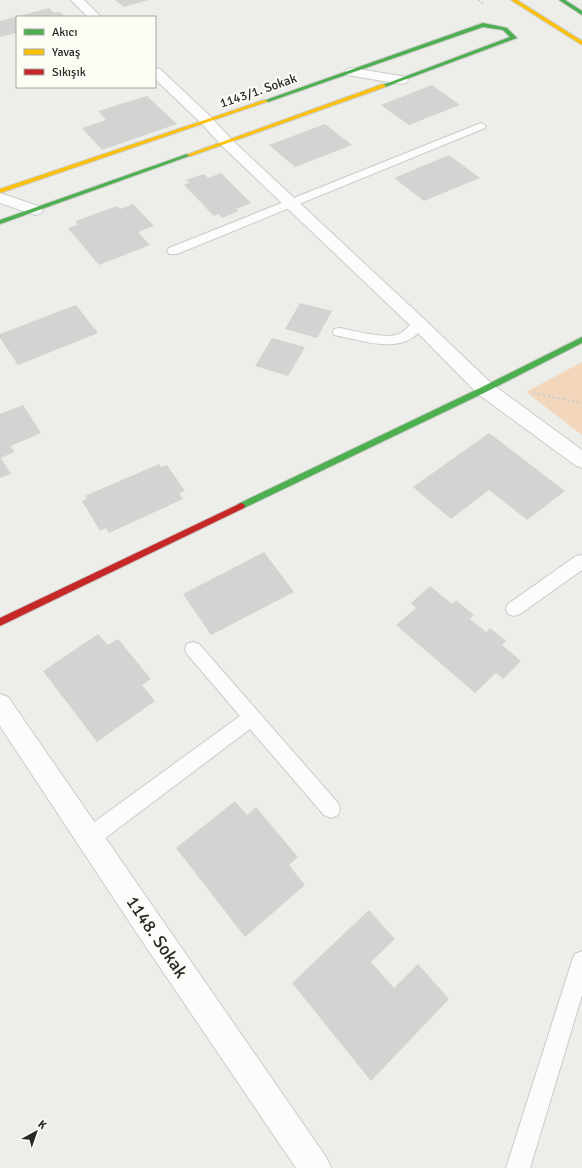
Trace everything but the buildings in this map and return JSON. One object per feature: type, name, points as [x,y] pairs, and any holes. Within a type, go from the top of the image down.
[{"type":"main road","points":[[514,0],[582,43]]},
{"type":"main road","points":[[565,1],[582,13]]},
{"type":"main road","name":"1143/1. Sokak","points":[[0,191],[352,72],[483,25],[499,26],[511,33],[514,38],[401,80]]},
{"type":"main road","points":[[0,222],[401,80]]},
{"type":"main road","points":[[0,622],[582,340]]},
{"type":"street","points":[[77,0],[94,16]]},
{"type":"street","points":[[352,72],[401,80]]},
{"type":"street","points":[[156,73],[207,121],[226,142],[485,388],[582,460]]},
{"type":"street","points":[[0,198],[35,210]]},
{"type":"street","name":"1148. Sokak","points":[[0,705],[89,838],[316,1168]]},
{"type":"lane","points":[[172,250],[481,126]]},
{"type":"lane","points":[[339,332],[388,341],[403,338],[419,324]]},
{"type":"lane","points":[[514,609],[582,561]]},
{"type":"lane","points":[[193,649],[331,809]]},
{"type":"lane","points":[[89,838],[252,717]]},
{"type":"lane","points":[[518,1168],[582,961]]},
{"type":"shaded area","points":[[582,362],[582,435],[526,392]]},
{"type":"traffic: fast","points":[[562,0],[582,13]]},
{"type":"traffic: fast","points":[[266,101],[483,25],[505,29],[514,38],[383,86]]},
{"type":"traffic: fast","points":[[0,222],[189,155]]},
{"type":"traffic: fast","points":[[241,506],[485,389],[582,340]]},
{"type":"traffic: slow","points":[[514,0],[582,43]]},
{"type":"traffic: slow","points":[[189,155],[383,86]]},
{"type":"traffic: slow","points":[[0,191],[266,101]]},
{"type":"traffic: jam","points":[[0,622],[241,506]]}]
